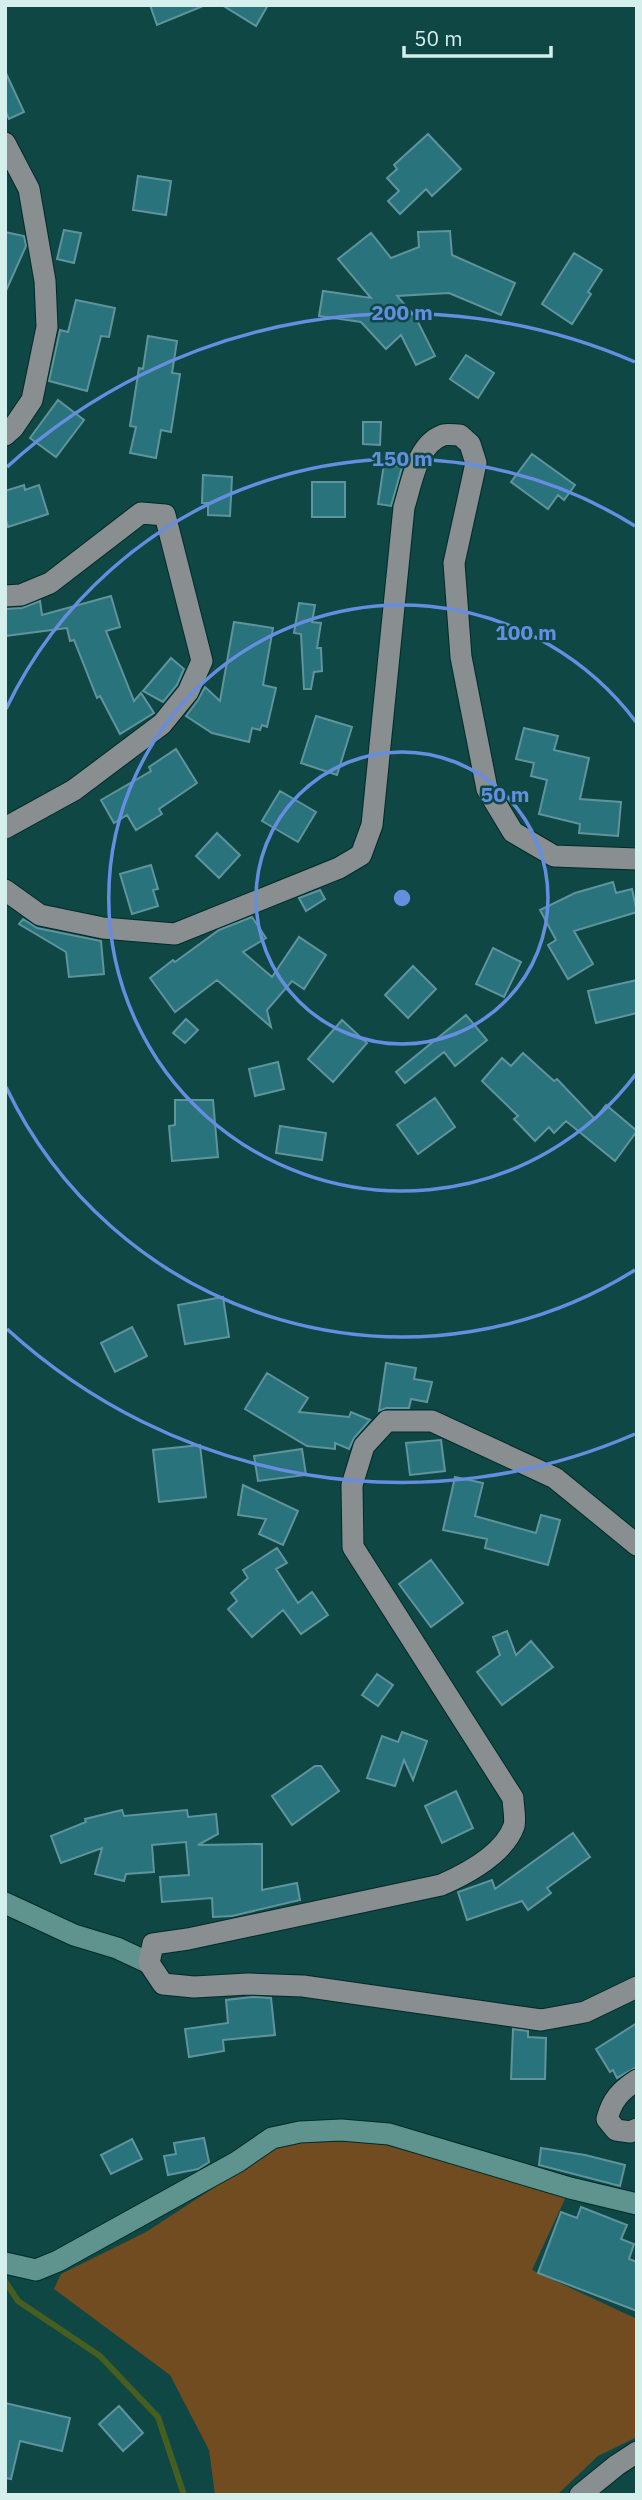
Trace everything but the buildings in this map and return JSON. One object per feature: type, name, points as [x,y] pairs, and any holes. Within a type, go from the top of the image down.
[{"type":"street","points":[[5,143],[29,189],[45,281],[47,327],[32,400],[5,435]]},
{"type":"street","points":[[5,891],[40,915],[103,928],[175,934],[339,868],[361,855],[372,825],[404,507],[419,459],[430,444],[444,435],[460,435],[470,444],[476,463],[454,563],[461,657],[487,789],[513,832],[554,856],[637,859]]},
{"type":"street","points":[[5,596],[21,595],[50,583],[141,513],[165,515],[202,661],[188,692],[162,724],[74,790],[5,828]]},
{"type":"street","points":[[149,1963],[153,1944],[188,1939],[441,1885],[474,1870],[500,1846],[514,1825],[513,1798],[353,1547],[352,1485],[364,1446],[387,1421],[432,1422],[555,1478],[637,1545]]},
{"type":"street","points":[[5,1903],[74,1935],[117,1948],[149,1963],[163,1984],[194,1987],[248,1984],[303,1986],[541,2020],[585,2012],[637,1987]]},
{"type":"street","points":[[637,2080],[621,2090],[611,2104],[607,2119],[616,2130],[630,2132],[637,2129]]},
{"type":"street","points":[[5,2263],[36,2270],[58,2261],[237,2162],[272,2138],[300,2132],[341,2130],[388,2134],[570,2188],[637,2204]]},
{"type":"street","points":[[580,2495],[637,2452]]},
{"type":"shaded area","points":[[371,2141],[509,2179],[570,2188],[532,2270],[637,2319],[637,2437],[598,2456],[557,2495],[215,2495],[209,2450],[170,2375],[54,2289],[61,2274],[146,2232],[218,2185],[261,2148],[285,2143]]},
{"type":"waterway","points":[[5,2281],[18,2301],[100,2356],[158,2417],[184,2495]]}]
